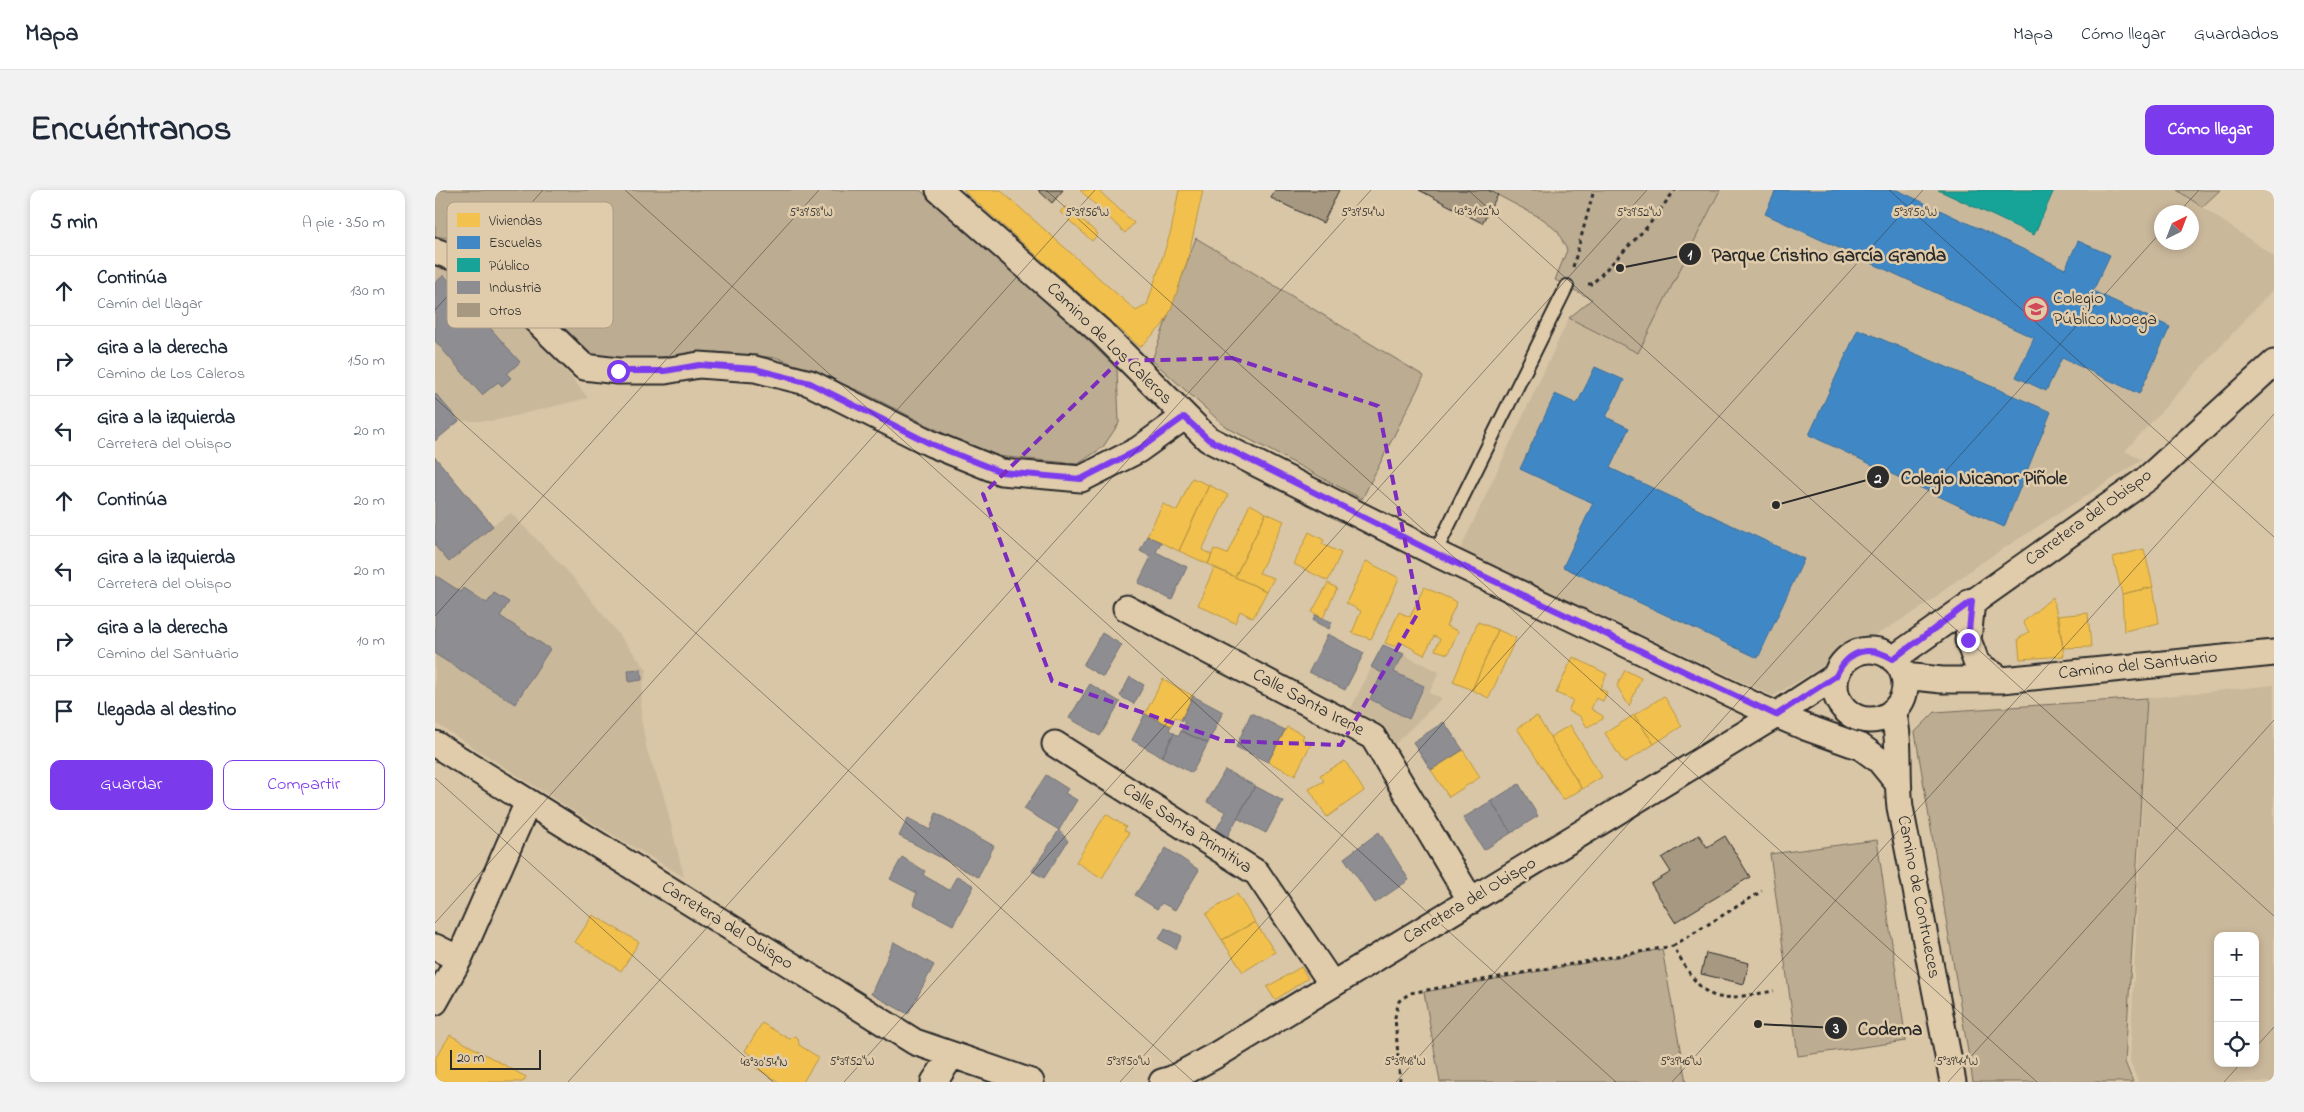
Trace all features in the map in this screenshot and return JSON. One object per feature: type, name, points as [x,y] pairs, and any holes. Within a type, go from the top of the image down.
[{"type":"street","name":"Camino de Los Caleros","points":[[939,190],[1102,333],[1208,439],[1435,553],[1776,715]]},
{"type":"street","points":[[435,251],[447,255]]},
{"type":"street","points":[[544,328],[584,367],[665,371],[699,365],[755,369],[810,383],[931,444],[1001,472],[1081,479],[1138,450],[1184,417]]},
{"type":"street","name":"Carretera del Obispo","points":[[1898,668],[1972,601],[2148,478],[2274,363]]},
{"type":"street","points":[[1972,601],[1968,640],[1977,664],[2002,680]]},
{"type":"street","name":"Calle Santa Irene","points":[[1126,608],[1373,737],[1471,901]]},
{"type":"street","points":[[1805,728],[1851,714],[1864,720],[1875,720],[1893,711],[1903,697],[1898,668],[1883,653],[1871,650],[1860,652],[1845,661],[1836,676],[1835,688],[1838,699],[1851,714],[1861,747]]},
{"type":"street","name":"Camino del Santuario","points":[[1898,668],[1942,680],[2002,680],[2274,653]]},
{"type":"street","name":"Carretera del Obispo","points":[[1162,1082],[1172,1079],[1210,1058],[1471,901],[1776,715],[1836,676]]},
{"type":"street","name":"Camino de Contrueces","points":[[1893,711],[1898,734],[1897,782],[1953,1082]]},
{"type":"street","points":[[1776,715],[1805,728],[1861,747],[1879,760],[1897,782]]},
{"type":"street","name":"Carretera del Obispo","points":[[435,744],[915,1042],[1031,1082]]},
{"type":"street","name":"Calle Santa Primitiva","points":[[1055,744],[1257,873],[1332,984]]},
{"type":"street","points":[[435,1002],[459,959],[529,802]]},
{"type":"street","points":[[435,947],[459,959]]},
{"type":"street","points":[[934,1082],[952,1056]]},
{"type":"lane","points":[[1435,553],[1567,286]]},
{"type":"path","points":[[1594,190],[1567,286],[1592,284],[1647,226],[1675,190]]},
{"type":"path","points":[[1401,1082],[1395,1017],[1399,1001],[1410,993],[1673,946],[1762,891]]},
{"type":"path","points":[[1673,946],[1694,979],[1704,989],[1719,997],[1774,991]]},
{"type":"highlighted area","points":[[1232,358],[1378,406],[1419,611],[1341,745],[1225,741],[1052,681],[983,494],[1119,361]]},
{"type":"shaded area","points":[[435,190],[920,190],[1048,301],[1117,369],[1119,423],[1103,447],[1078,464],[987,455],[862,392],[778,358],[715,352],[628,360],[593,356],[564,328],[613,328],[613,202],[447,202],[447,238],[435,236]]},
{"type":"shaded area","points":[[1488,190],[1720,190],[1638,353],[1569,318],[1592,299],[1555,280],[1567,250],[1558,232],[1543,219]]},
{"type":"shaded area","points":[[1720,190],[2177,190],[2274,256],[2274,288],[2125,451],[2142,460],[1976,566],[1918,610],[1773,696],[1460,550],[1569,318],[1638,353]]},
{"type":"shaded area","points":[[2177,190],[2220,190],[2202,207]]},
{"type":"shaded area","points":[[1196,238],[1424,376],[1362,499],[1226,427],[1152,360]]},
{"type":"shaded area","points":[[435,260],[447,262],[447,328],[532,328],[588,398],[494,421],[459,421],[435,441]]},
{"type":"shaded area","points":[[435,457],[493,525],[511,513],[572,576],[647,670],[642,688],[641,718],[647,751],[663,793],[684,877],[583,817],[435,723]]},
{"type":"shaded area","points":[[1383,645],[1439,672],[1429,693],[1442,698],[1395,744],[1384,726],[1351,708]]},
{"type":"shaded area","points":[[2274,685],[2274,1082],[2138,1082],[2130,1061],[2147,698]]},
{"type":"shaded area","points":[[2147,698],[2125,1062],[2133,1082],[1973,1082],[1915,732],[1935,712]]},
{"type":"shaded area","points":[[1877,840],[1906,1041],[1798,1056],[1770,854]]},
{"type":"shaded area","points":[[1662,949],[1686,1082],[1440,1082],[1424,992]]},
{"type":"building: Viviendas","points":[[963,190],[1000,190],[1136,311],[1147,305],[1171,231],[1179,190],[1203,190],[1188,258],[1171,310],[1162,326],[1140,347]]},
{"type":"building: Viviendas","points":[[1080,190],[1098,190],[1134,223],[1125,233]]},
{"type":"building: Viviendas","points":[[1066,206],[1098,234],[1092,241],[1060,212]]},
{"type":"building: Viviendas","points":[[1192,478],[1209,485],[1179,551],[1147,536],[1163,504],[1177,511]]},
{"type":"building: Viviendas","points":[[1209,485],[1228,495],[1202,550],[1212,555],[1208,564],[1179,551]]},
{"type":"building: Viviendas","points":[[1250,504],[1266,513],[1235,577],[1208,564],[1214,549],[1227,554]]},
{"type":"building: Viviendas","points":[[1266,513],[1284,521],[1259,573],[1274,578],[1267,591],[1235,577]]},
{"type":"building: Viviendas","points":[[1309,532],[1324,540],[1322,544],[1341,553],[1328,581],[1294,564]]},
{"type":"building: Viviendas","points":[[2144,549],[2153,587],[2122,594],[2113,557]]},
{"type":"building: Viviendas","points":[[1366,561],[1399,578],[1371,639],[1352,633],[1361,611],[1346,603]]},
{"type":"building: Viviendas","points":[[1214,568],[1267,591],[1253,618],[1240,611],[1235,623],[1198,605]]},
{"type":"building: Viviendas","points":[[1328,583],[1337,588],[1323,618],[1312,612]]},
{"type":"building: Viviendas","points":[[1424,587],[1457,602],[1446,626],[1458,631],[1448,654],[1435,650],[1440,639],[1434,636],[1424,655],[1399,641],[1396,647],[1385,643],[1399,612],[1410,617]]},
{"type":"building: Viviendas","points":[[2153,587],[2159,623],[2124,631],[2122,594]]},
{"type":"building: Viviendas","points":[[2053,597],[2059,618],[2064,656],[2020,659],[2018,639],[2029,632],[2023,622]]},
{"type":"building: Viviendas","points":[[2088,613],[2091,647],[2063,648],[2057,616]]},
{"type":"building: Viviendas","points":[[1478,622],[1498,630],[1472,690],[1453,682]]},
{"type":"building: Viviendas","points":[[1498,630],[1516,638],[1489,698],[1472,690]]},
{"type":"building: Viviendas","points":[[1573,657],[1607,674],[1600,689],[1607,692],[1603,701],[1596,698],[1591,709],[1603,716],[1603,719],[1587,727],[1580,716],[1568,711],[1573,700],[1556,693]]},
{"type":"building: Viviendas","points":[[1625,670],[1641,678],[1629,706],[1617,686]]},
{"type":"building: Viviendas","points":[[1163,679],[1193,696],[1181,720],[1175,717],[1171,726],[1145,714]]},
{"type":"building: Viviendas","points":[[1664,696],[1682,726],[1654,744],[1634,715]]},
{"type":"building: Viviendas","points":[[1634,715],[1654,744],[1624,763],[1605,733]]},
{"type":"building: Viviendas","points":[[1537,716],[1582,789],[1563,800],[1517,728]]},
{"type":"building: Viviendas","points":[[1570,725],[1602,777],[1582,789],[1550,737]]},
{"type":"building: Viviendas","points":[[1287,727],[1304,735],[1302,739],[1311,744],[1295,775],[1268,762]]},
{"type":"building: Viviendas","points":[[1463,750],[1480,777],[1449,797],[1431,770]]},
{"type":"building: Viviendas","points":[[1345,761],[1364,791],[1327,817],[1309,789],[1324,781],[1320,775]]},
{"type":"building: Viviendas","points":[[1106,814],[1126,827],[1124,830],[1129,833],[1102,878],[1076,862]]},
{"type":"building: Viviendas","points":[[1237,894],[1255,922],[1222,940],[1206,914]]},
{"type":"building: Viviendas","points":[[593,915],[639,942],[621,971],[575,942]]},
{"type":"building: Viviendas","points":[[1255,922],[1275,952],[1243,972],[1222,940]]},
{"type":"building: Viviendas","points":[[1301,967],[1308,978],[1275,1000],[1267,987]]},
{"type":"building: Viviendas","points":[[762,1023],[789,1039],[795,1036],[798,1038],[799,1045],[818,1057],[803,1082],[779,1082],[748,1063],[753,1056],[745,1051]]},
{"type":"building: Viviendas","points":[[450,1035],[526,1077],[523,1082],[435,1082],[435,1059]]},
{"type":"building: Escuelas","name":"Colegio Público Noega","points":[[1776,190],[1897,190],[2065,269],[2078,241],[2110,255],[2093,291],[2170,327],[2139,394],[2062,358],[2046,391],[2016,377],[2034,338],[1765,214]]},
{"type":"building: Escuelas","points":[[1858,329],[2051,412],[2004,527],[1809,435]]},
{"type":"building: Escuelas","points":[[1595,367],[1624,380],[1606,417],[1629,428],[1610,468],[1804,559],[1758,658],[1563,567],[1593,503],[1520,469],[1555,394],[1577,404]]},
{"type":"building: Público","points":[[1938,190],[2054,190],[2034,235]]},
{"type":"building: Industria","points":[[444,275],[447,278],[447,328],[490,328],[520,362],[507,374],[511,378],[502,386],[498,382],[482,395],[435,341],[435,283]]},
{"type":"building: Industria","points":[[435,393],[459,421],[435,441]]},
{"type":"building: Industria","points":[[435,457],[493,526],[449,562],[435,546]]},
{"type":"building: Industria","points":[[1147,536],[1161,542],[1156,552],[1187,567],[1172,600],[1138,583],[1151,557],[1140,551]]},
{"type":"building: Industria","points":[[435,575],[461,592],[464,588],[487,603],[494,593],[509,602],[500,616],[550,649],[515,704],[435,654]]},
{"type":"building: Industria","points":[[1315,615],[1332,622],[1329,629],[1313,621]]},
{"type":"building: Industria","points":[[1102,633],[1122,645],[1103,677],[1083,665]]},
{"type":"building: Industria","points":[[1328,634],[1364,653],[1345,690],[1309,672]]},
{"type":"building: Industria","points":[[1383,645],[1404,654],[1394,672],[1424,686],[1409,719],[1370,699],[1382,673],[1371,667]]},
{"type":"building: Industria","points":[[641,669],[642,680],[629,682],[628,670]]},
{"type":"building: Industria","points":[[1130,677],[1144,685],[1134,704],[1120,696]]},
{"type":"building: Industria","points":[[1090,684],[1120,702],[1100,736],[1069,718]]},
{"type":"building: Industria","points":[[1193,696],[1223,712],[1208,743],[1181,731],[1185,722],[1181,720]]},
{"type":"building: Industria","points":[[1251,713],[1285,730],[1268,762],[1236,747]]},
{"type":"building: Industria","points":[[1145,714],[1171,726],[1169,730],[1174,733],[1162,757],[1132,740]]},
{"type":"building: Industria","points":[[1444,722],[1463,750],[1431,770],[1413,742]]},
{"type":"building: Industria","points":[[1181,731],[1208,743],[1192,773],[1162,757],[1174,733],[1179,736]]},
{"type":"building: Industria","points":[[1225,770],[1255,786],[1227,837],[1216,830],[1226,812],[1207,802]]},
{"type":"building: Industria","points":[[1046,775],[1068,789],[1065,793],[1077,800],[1059,830],[1024,809]]},
{"type":"building: Industria","points":[[1519,784],[1538,816],[1511,833],[1491,801]]},
{"type":"building: Industria","points":[[1255,786],[1283,801],[1266,833],[1237,818]]},
{"type":"building: Industria","points":[[1491,801],[1511,833],[1484,850],[1463,818]]},
{"type":"building: Industria","points":[[936,813],[994,846],[978,877],[899,836],[908,818],[930,830]]},
{"type":"building: Industria","points":[[1059,830],[1068,841],[1044,878],[1032,871]]},
{"type":"building: Industria","points":[[1379,832],[1409,880],[1375,903],[1344,858]]},
{"type":"building: Industria","points":[[1166,848],[1199,870],[1175,910],[1162,903],[1157,909],[1135,895]]},
{"type":"building: Industria","points":[[902,857],[925,871],[923,875],[949,890],[957,876],[974,886],[953,925],[913,904],[917,893],[890,879]]},
{"type":"building: Industria","points":[[1165,928],[1182,936],[1176,949],[1159,939]]},
{"type":"building: Industria","points":[[894,942],[934,965],[908,1014],[871,994]]},
{"type":"building: Otros","points":[[1038,190],[1063,190],[1052,203]]},
{"type":"building: Otros","points":[[1275,190],[1339,190],[1323,223],[1271,198]]},
{"type":"building: Otros","points":[[1419,190],[1488,190],[1498,195],[1482,223]]},
{"type":"building: Otros","points":[[1699,835],[1707,847],[1725,836],[1750,877],[1675,922],[1651,884],[1671,872],[1662,858]]},
{"type":"building: Otros","points":[[1706,953],[1749,963],[1744,984],[1701,974]]},
{"type":"place","name":"Parque Cristino García Granda","points":[[1620,268]]},
{"type":"place","name":"Colegio Público Noega","points":[[2036,309]]},
{"type":"place","name":"Colegio Nicanor Piñole","points":[[1776,505]]},
{"type":"place","name":"Codema","points":[[1758,1024]]},
{"type":"route","points":[[618,371],[665,371],[699,365],[755,369],[810,383],[931,444],[1001,472],[1081,479],[1138,450],[1184,417],[1208,439],[1435,553],[1776,715],[1836,676],[1841,666],[1849,657],[1871,650],[1883,653],[1893,659],[1972,601],[1968,640]]}]
